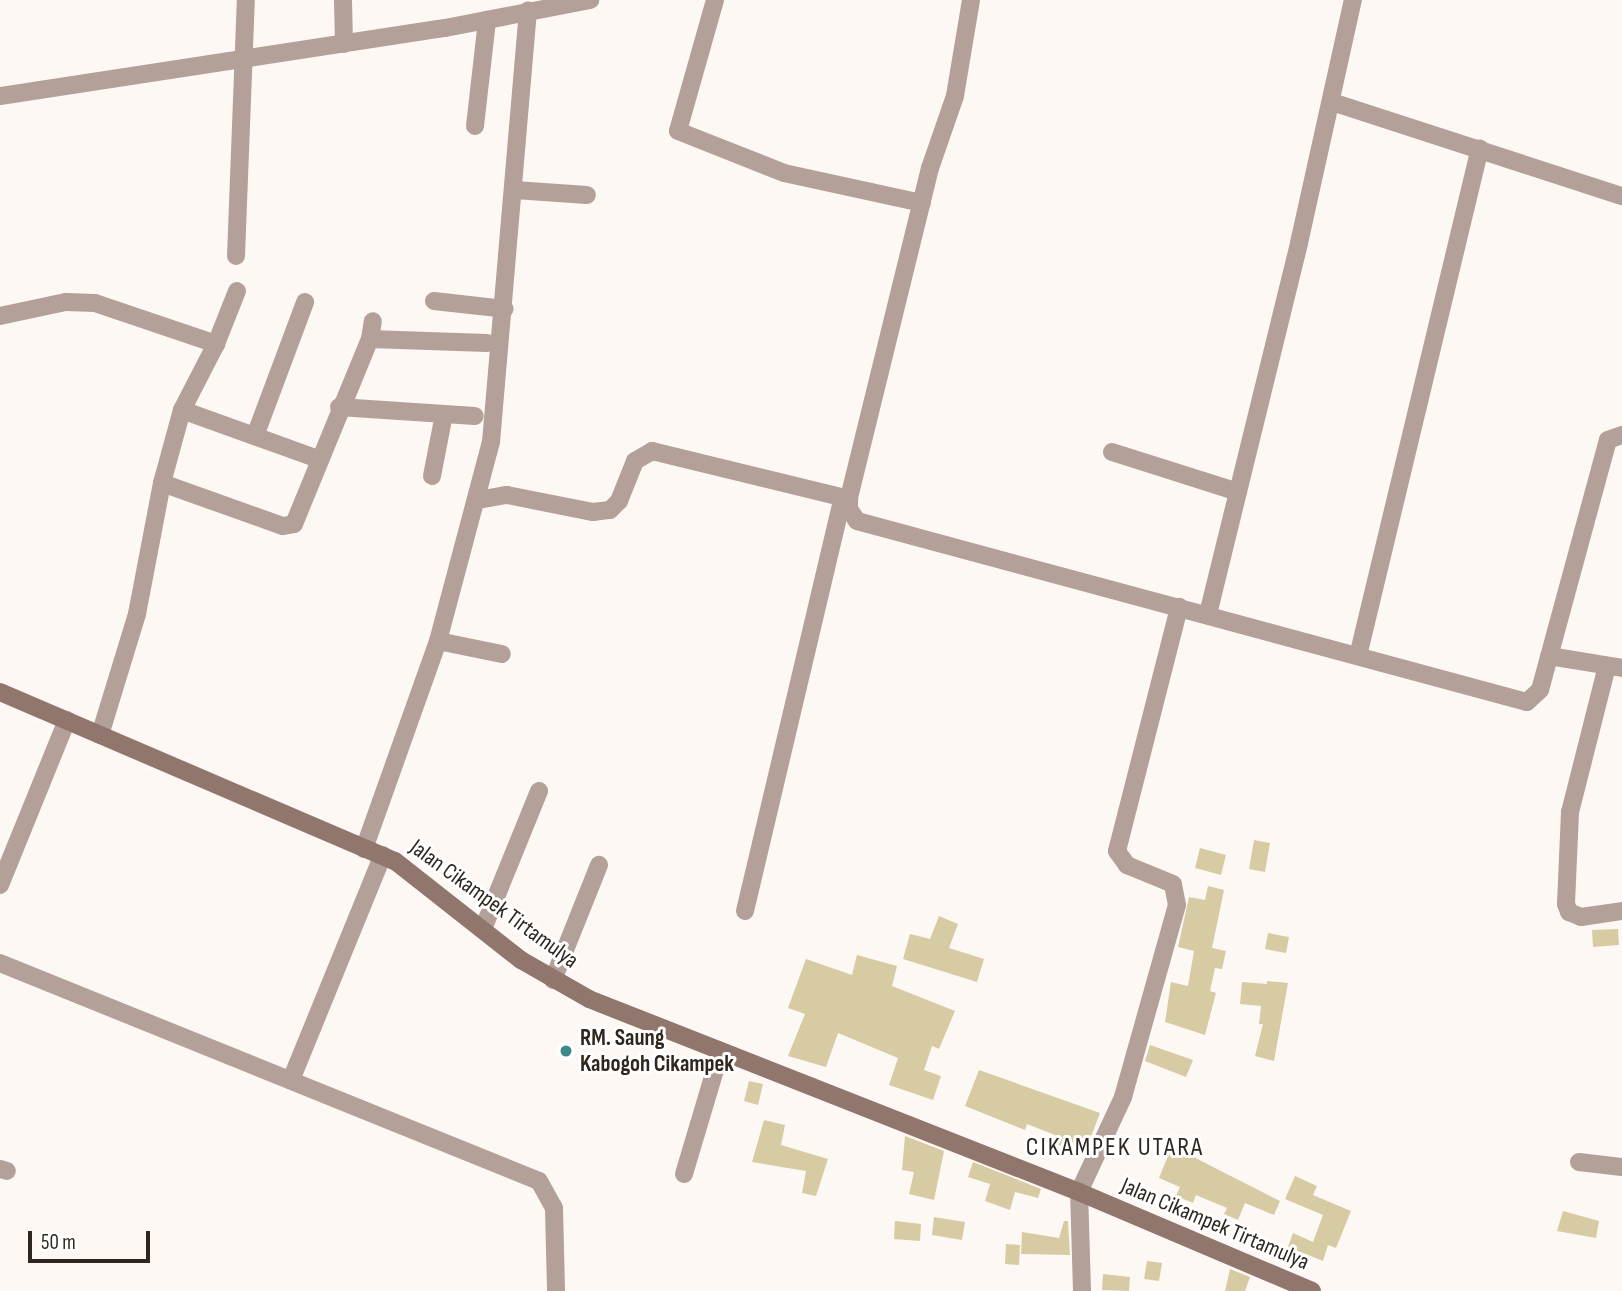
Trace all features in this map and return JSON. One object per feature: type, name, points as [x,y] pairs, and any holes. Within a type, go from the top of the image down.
[{"type":"street","points":[[236,256],[246,59],[246,0]]},
{"type":"street","points":[[343,0],[344,44]]},
{"type":"street","points":[[0,96],[344,44],[487,20],[536,7],[590,0]]},
{"type":"street","points":[[715,0],[678,131],[783,173],[922,203]]},
{"type":"street","points":[[745,911],[846,498],[922,203],[955,96],[971,0]]},
{"type":"street","points":[[1208,614],[1332,102],[1353,0]]},
{"type":"street","points":[[364,849],[438,641],[478,500],[491,442],[536,7]]},
{"type":"street","points":[[475,126],[487,20]]},
{"type":"street","points":[[1332,102],[1622,195]]},
{"type":"street","points":[[1358,656],[1480,148]]},
{"type":"street","points":[[515,190],[587,195]]},
{"type":"street","points":[[100,735],[137,614],[162,483],[183,410],[216,344],[237,291]]},
{"type":"street","points":[[434,301],[505,309]]},
{"type":"street","points":[[0,316],[66,302],[95,303],[216,344]]},
{"type":"street","points":[[255,436],[304,302]]},
{"type":"street","points":[[162,483],[288,527],[298,515],[371,330],[487,343]]},
{"type":"street","points":[[339,407],[475,416]]},
{"type":"street","points":[[183,410],[318,459]]},
{"type":"street","points":[[432,476],[444,414]]},
{"type":"street","points":[[846,498],[851,515],[857,521],[1208,614],[1521,702],[1537,697],[1608,440],[1622,435]]},
{"type":"street","points":[[478,500],[507,495],[593,512],[610,510],[619,501],[635,461],[652,451],[846,498]]},
{"type":"street","points":[[1112,452],[1238,492]]},
{"type":"street","points":[[1083,1291],[1079,1192],[1123,1097],[1177,905],[1173,884],[1127,865],[1117,851],[1179,607]]},
{"type":"street","points":[[438,641],[502,654]]},
{"type":"street","points":[[1549,656],[1614,667],[1570,812],[1566,904],[1569,912],[1581,917],[1622,911]]},
{"type":"street","name":"Jalan Cikampek Tirtamulya","points":[[0,692],[383,855],[411,871],[483,929],[554,980],[616,1012],[1079,1192],[1312,1291]]},
{"type":"street","points":[[2,874],[67,720]]},
{"type":"street","points":[[483,929],[539,791]]},
{"type":"street","points":[[291,1080],[383,855]]},
{"type":"street","points":[[554,980],[599,865]]},
{"type":"street","points":[[0,963],[546,1186],[554,1208],[556,1291]]},
{"type":"street","points":[[684,1174],[720,1053]]},
{"type":"street","points":[[1579,1162],[1622,1167]]},
{"type":"building","points":[[1254,840],[1270,843],[1265,872],[1249,869]]},
{"type":"building","points":[[1200,848],[1226,855],[1221,875],[1195,868]]},
{"type":"building","points":[[1208,886],[1224,890],[1212,948],[1226,951],[1222,969],[1215,968],[1210,991],[1216,993],[1205,1035],[1165,1022],[1171,982],[1188,986],[1194,951],[1178,947],[1189,897],[1205,900]]},
{"type":"building","points":[[939,916],[958,924],[949,948],[984,959],[977,982],[903,959],[910,934],[930,939]]},
{"type":"building","points":[[1618,929],[1619,945],[1593,947],[1592,930]]},
{"type":"building","points":[[1268,933],[1289,937],[1286,953],[1265,949]]},
{"type":"building","points":[[857,955],[897,966],[892,986],[955,1011],[939,1049],[932,1046],[924,1070],[941,1076],[933,1100],[889,1085],[898,1058],[838,1033],[826,1067],[788,1056],[805,1014],[788,1008],[806,959],[852,975]]},
{"type":"building","points":[[1267,981],[1288,983],[1274,1061],[1255,1056],[1263,1024],[1259,1024],[1261,1006],[1240,1004],[1242,982],[1267,984]]},
{"type":"building","points":[[1150,1045],[1193,1060],[1186,1077],[1145,1061]]},
{"type":"building","points":[[979,1070],[1100,1113],[1087,1147],[1075,1142],[1072,1150],[1053,1143],[1055,1135],[1027,1124],[1025,1130],[965,1106]]},
{"type":"building","points":[[749,1081],[763,1084],[758,1105],[744,1101]]},
{"type":"building","points":[[764,1120],[785,1125],[781,1145],[828,1159],[816,1196],[802,1193],[806,1171],[752,1162]]},
{"type":"building","points":[[905,1136],[944,1151],[934,1200],[909,1194],[914,1172],[902,1170]]},
{"type":"building","points":[[1172,1146],[1280,1201],[1274,1215],[1245,1203],[1238,1220],[1224,1214],[1227,1208],[1196,1195],[1193,1203],[1176,1196],[1180,1187],[1159,1178]]},
{"type":"building","points":[[973,1162],[1041,1189],[1038,1198],[1015,1192],[1010,1210],[985,1201],[990,1184],[968,1177]]},
{"type":"building","points":[[1295,1176],[1317,1186],[1313,1195],[1351,1211],[1336,1248],[1328,1245],[1323,1261],[1288,1247],[1293,1233],[1313,1242],[1323,1215],[1285,1199]]},
{"type":"building","points":[[1563,1211],[1599,1221],[1596,1238],[1557,1231]]},
{"type":"building","points":[[934,1217],[965,1222],[962,1240],[932,1235]]},
{"type":"building","points":[[895,1221],[921,1224],[920,1241],[894,1239]]},
{"type":"building","points":[[1064,1221],[1068,1221],[1070,1255],[1021,1254],[1022,1232],[1059,1238]]},
{"type":"building","points":[[1006,1244],[1020,1245],[1019,1265],[1005,1264]]},
{"type":"building","points":[[1147,1261],[1162,1263],[1159,1281],[1144,1279]]},
{"type":"building","points":[[1230,1269],[1250,1277],[1245,1291],[1225,1291]]},
{"type":"building","points":[[1103,1274],[1130,1277],[1129,1291],[1102,1290]]},
{"type":"place","name":"RM. Saung Kabogoh Cikampek","points":[[566,1051]]},
{"type":"district","name":"CIKAMPEK UTARA","points":[[1115,1148]]}]
